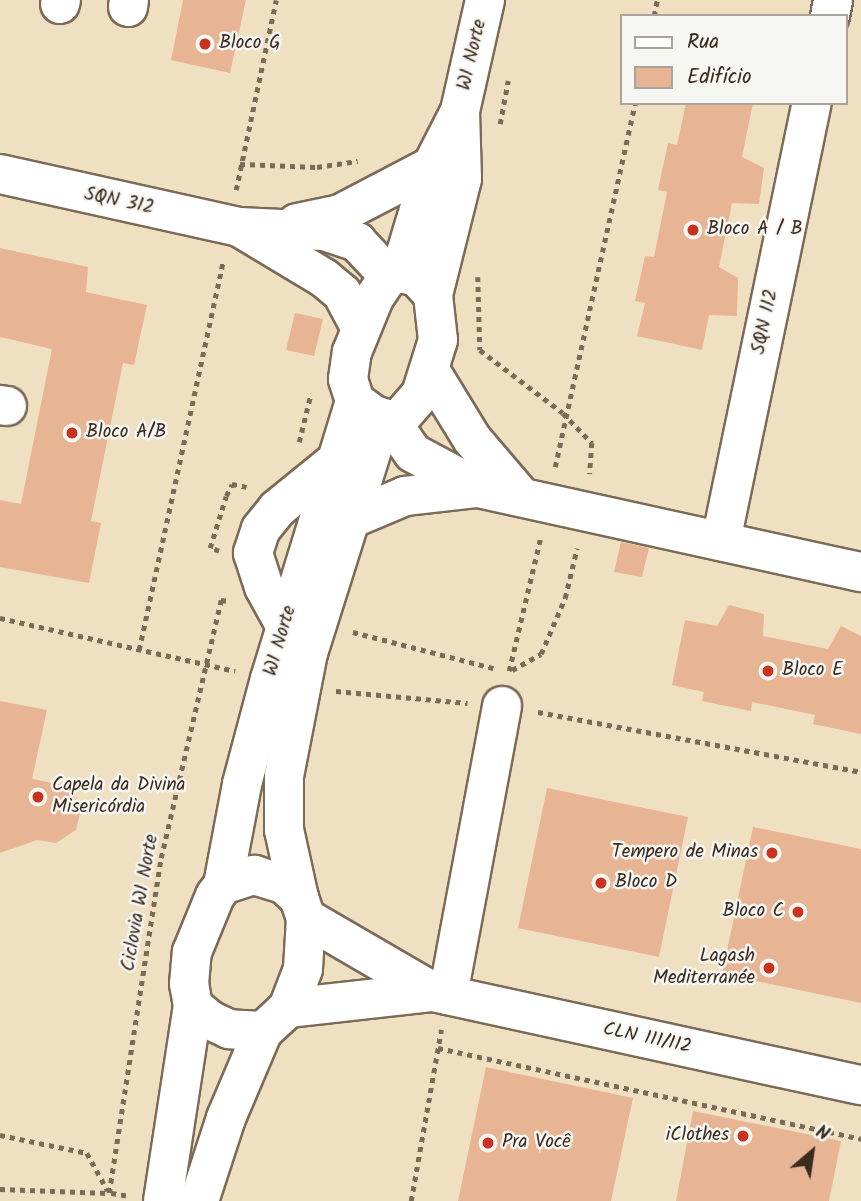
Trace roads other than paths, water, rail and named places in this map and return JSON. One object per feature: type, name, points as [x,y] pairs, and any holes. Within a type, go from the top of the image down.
[{"type":"street","name":"W1 Norte","points":[[376,413],[348,379],[360,327],[395,274],[432,166],[460,111],[485,0]]},
{"type":"street","name":"SQN 112","points":[[721,541],[812,105]]},
{"type":"street","name":"W1 Norte","points":[[433,295],[462,179],[465,158],[460,111]]},
{"type":"street","points":[[280,226],[340,214],[432,166]]},
{"type":"street","name":"SQN 312","points":[[0,174],[235,226],[280,226],[324,231],[357,242],[395,274],[417,277],[433,295]]},
{"type":"street","name":"SQN 312","points":[[235,226],[324,278],[342,293],[360,327]]},
{"type":"street","points":[[376,413],[409,409],[431,372],[438,340],[433,295]]},
{"type":"street","points":[[431,372],[472,439],[534,497]]},
{"type":"street","name":"W1 Norte","points":[[223,885],[242,784],[285,625],[336,461],[376,413]]},
{"type":"street","name":"W1 Norte","points":[[302,908],[284,830],[284,776],[301,686],[317,623],[353,517],[376,413]]},
{"type":"street","points":[[376,413],[413,453],[478,488]]},
{"type":"street","points":[[285,625],[264,587],[253,553],[261,529],[276,509],[336,461]]},
{"type":"street","points":[[353,517],[405,496],[478,488],[534,497],[861,572]]},
{"type":"street","points":[[438,1011],[502,706]]},
{"type":"street","points":[[148,1199],[192,1006],[188,985],[192,952],[223,885],[254,875],[284,884],[302,908],[303,969],[226,1118],[199,1201]]},
{"type":"street","name":"CLN 111/112","points":[[302,908],[438,1011]]},
{"type":"street","points":[[192,1006],[229,1029],[276,1019]]},
{"type":"street","name":"CLN 111/112","points":[[276,1019],[438,1011],[861,1086]]},
{"type":"place","name":"Bloco G","points":[[205,44]]},
{"type":"place","name":"Bloco A / B","points":[[693,230]]},
{"type":"place","name":"Bloco A/B","points":[[72,433]]},
{"type":"place","name":"Bloco E","points":[[768,671]]},
{"type":"place","name":"Capela da Divina Misericórdia","points":[[38,797]]},
{"type":"place","name":"Tempero de Minas","points":[[772,853]]},
{"type":"place","name":"Bloco D","points":[[601,883]]},
{"type":"place","name":"Bloco C","points":[[798,912]]},
{"type":"place","name":"Lagash Mediterranée","points":[[769,968]]},
{"type":"place","name":"iClothes","points":[[743,1136]]},
{"type":"place","name":"Pra Você","points":[[488,1143]]}]
